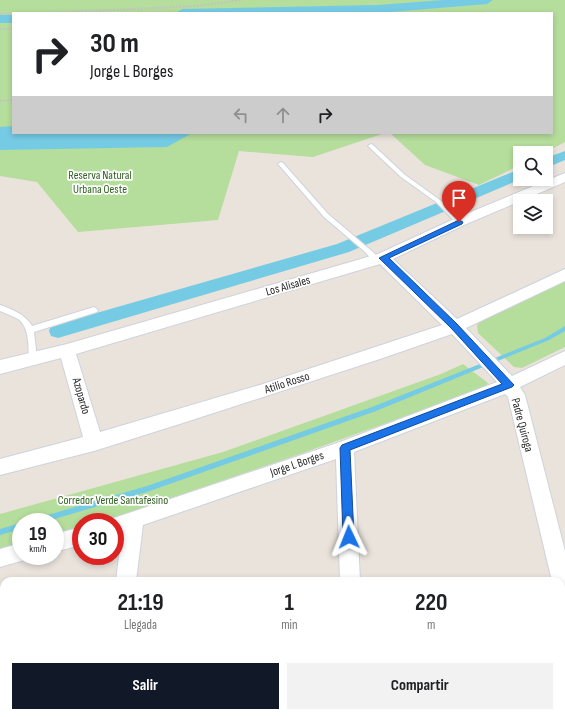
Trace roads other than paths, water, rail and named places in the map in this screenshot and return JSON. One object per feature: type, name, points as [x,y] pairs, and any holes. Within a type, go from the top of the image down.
[{"type":"street","name":"Los Alisales","points":[[0,367],[67,350],[380,259],[459,222],[565,177]]},
{"type":"street","name":"Padre Quiroga","points":[[380,259],[454,326],[509,385],[516,395],[563,577]]},
{"type":"street","name":"Atilio Rosso","points":[[0,467],[94,443],[257,393],[454,326],[511,301],[565,274]]},
{"type":"street","name":"Azopardo","points":[[67,350],[94,443]]},
{"type":"street","name":"Jorge L Borges","points":[[124,524],[345,448],[509,385],[565,357]]},
{"type":"street","points":[[345,448],[350,577]]},
{"type":"street","points":[[124,524],[126,577]]},
{"type":"street","points":[[0,558],[12,555]]},
{"type":"lane","points":[[371,146],[403,176],[438,202],[459,222]]},
{"type":"lane","points":[[281,164],[331,221],[350,238],[365,246],[380,259]]},
{"type":"lane","points":[[0,308],[20,317],[27,323],[30,330],[34,359]]},
{"type":"lane","points":[[30,330],[94,310]]},
{"type":"water","points":[[12,126],[12,134],[190,134],[167,147],[0,150],[0,127]]},
{"type":"waterway","points":[[231,12],[378,9],[487,0]]},
{"type":"waterway","points":[[0,19],[12,19]]},
{"type":"waterway","points":[[553,160],[565,155]]},
{"type":"waterway","points":[[58,331],[343,248],[513,177]]},
{"type":"waterway","points":[[64,513],[147,489],[374,409],[547,339],[565,328]]},
{"type":"waterway","points":[[0,532],[12,529]]},
{"type":"park label","name":"Reserva Natural Urbana Oeste","points":[[100,182]]},
{"type":"park label","name":"Corredor Verde Santafesino","points":[[113,500]]}]
